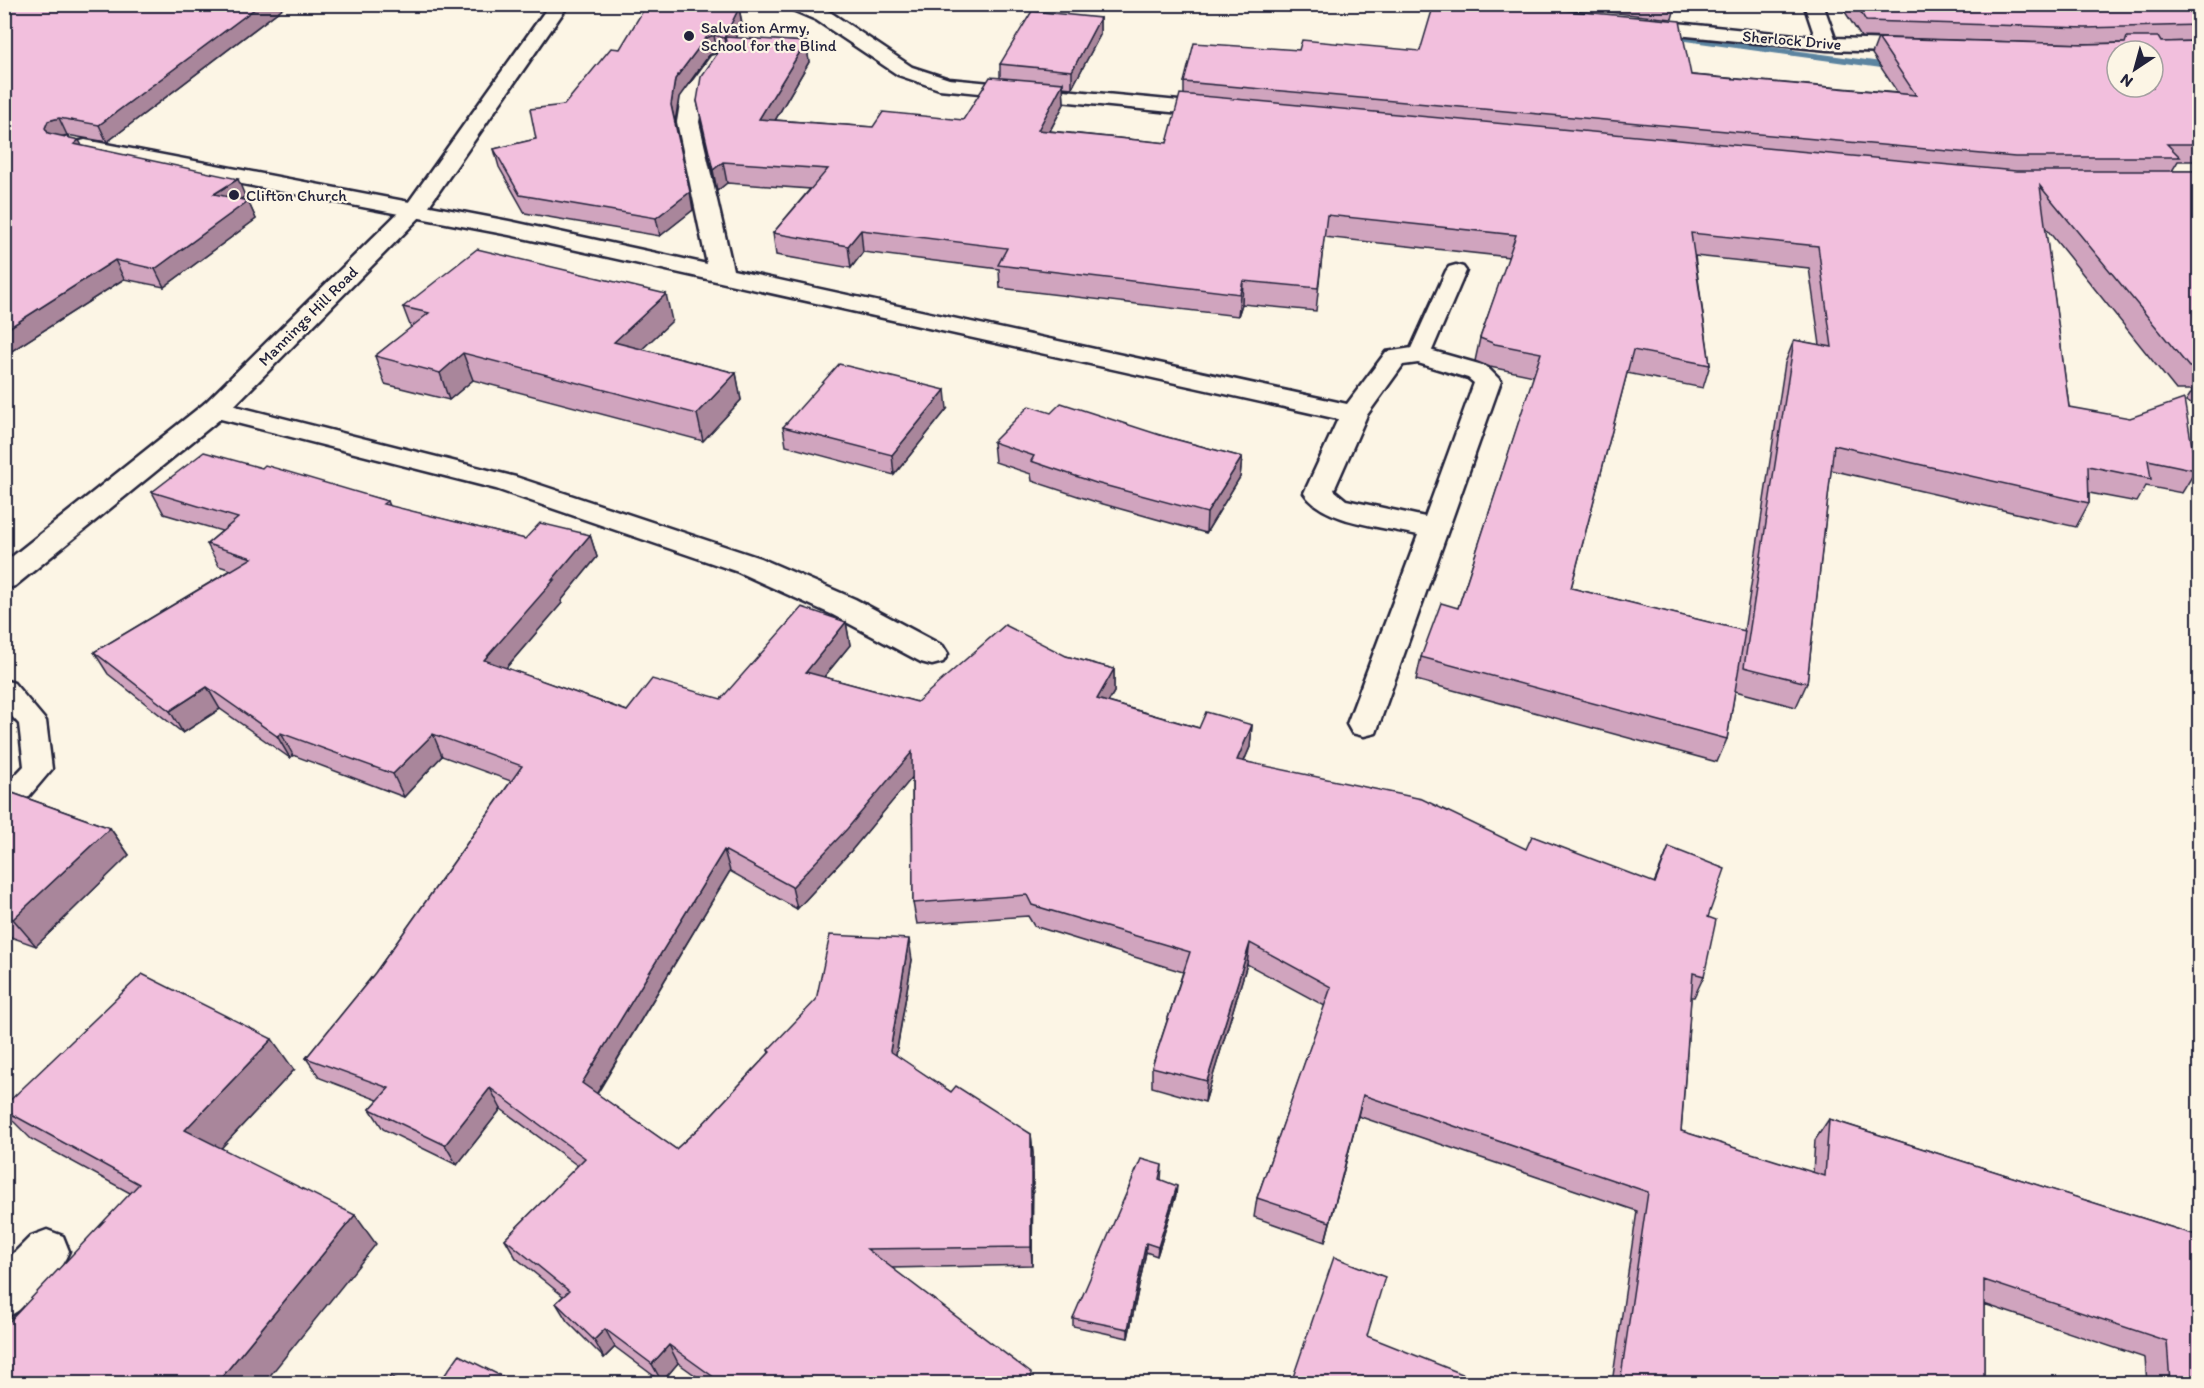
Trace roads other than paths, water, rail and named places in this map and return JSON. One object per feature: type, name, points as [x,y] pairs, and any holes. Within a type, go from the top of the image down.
[{"type":"street","name":"Mannings Hill Road","points":[[11,567],[215,409],[416,208],[560,4]]},
{"type":"street","points":[[795,4],[823,16],[905,71],[946,85],[1246,114]]},
{"type":"street","points":[[1813,4],[1827,44]]},
{"type":"street","name":"Sherlock Drive","points":[[1617,23],[1827,44],[1935,48]]},
{"type":"street","points":[[718,60],[692,97],[688,122],[722,276]]},
{"type":"street","points":[[68,144],[416,208],[1354,414]]},
{"type":"street","points":[[1364,724],[1435,529],[1488,381],[1477,372],[1419,355],[1395,358],[1354,414],[1318,493],[1337,507],[1435,529]]},
{"type":"street","points":[[215,409],[506,483],[738,562],[844,607],[932,654]]},
{"type":"street","points":[[4,1296],[47,1251]]},
{"type":"lane","points":[[1419,355],[1456,271]]},
{"type":"lane","points":[[4,690],[32,721],[38,769],[4,806]]},
{"type":"waterway","points":[[1660,35],[1903,68]]},
{"type":"place","name":"Salvation Army, School for the Blind","points":[[689,36]]},
{"type":"place","name":"Clifton Church","points":[[234,195]]}]
